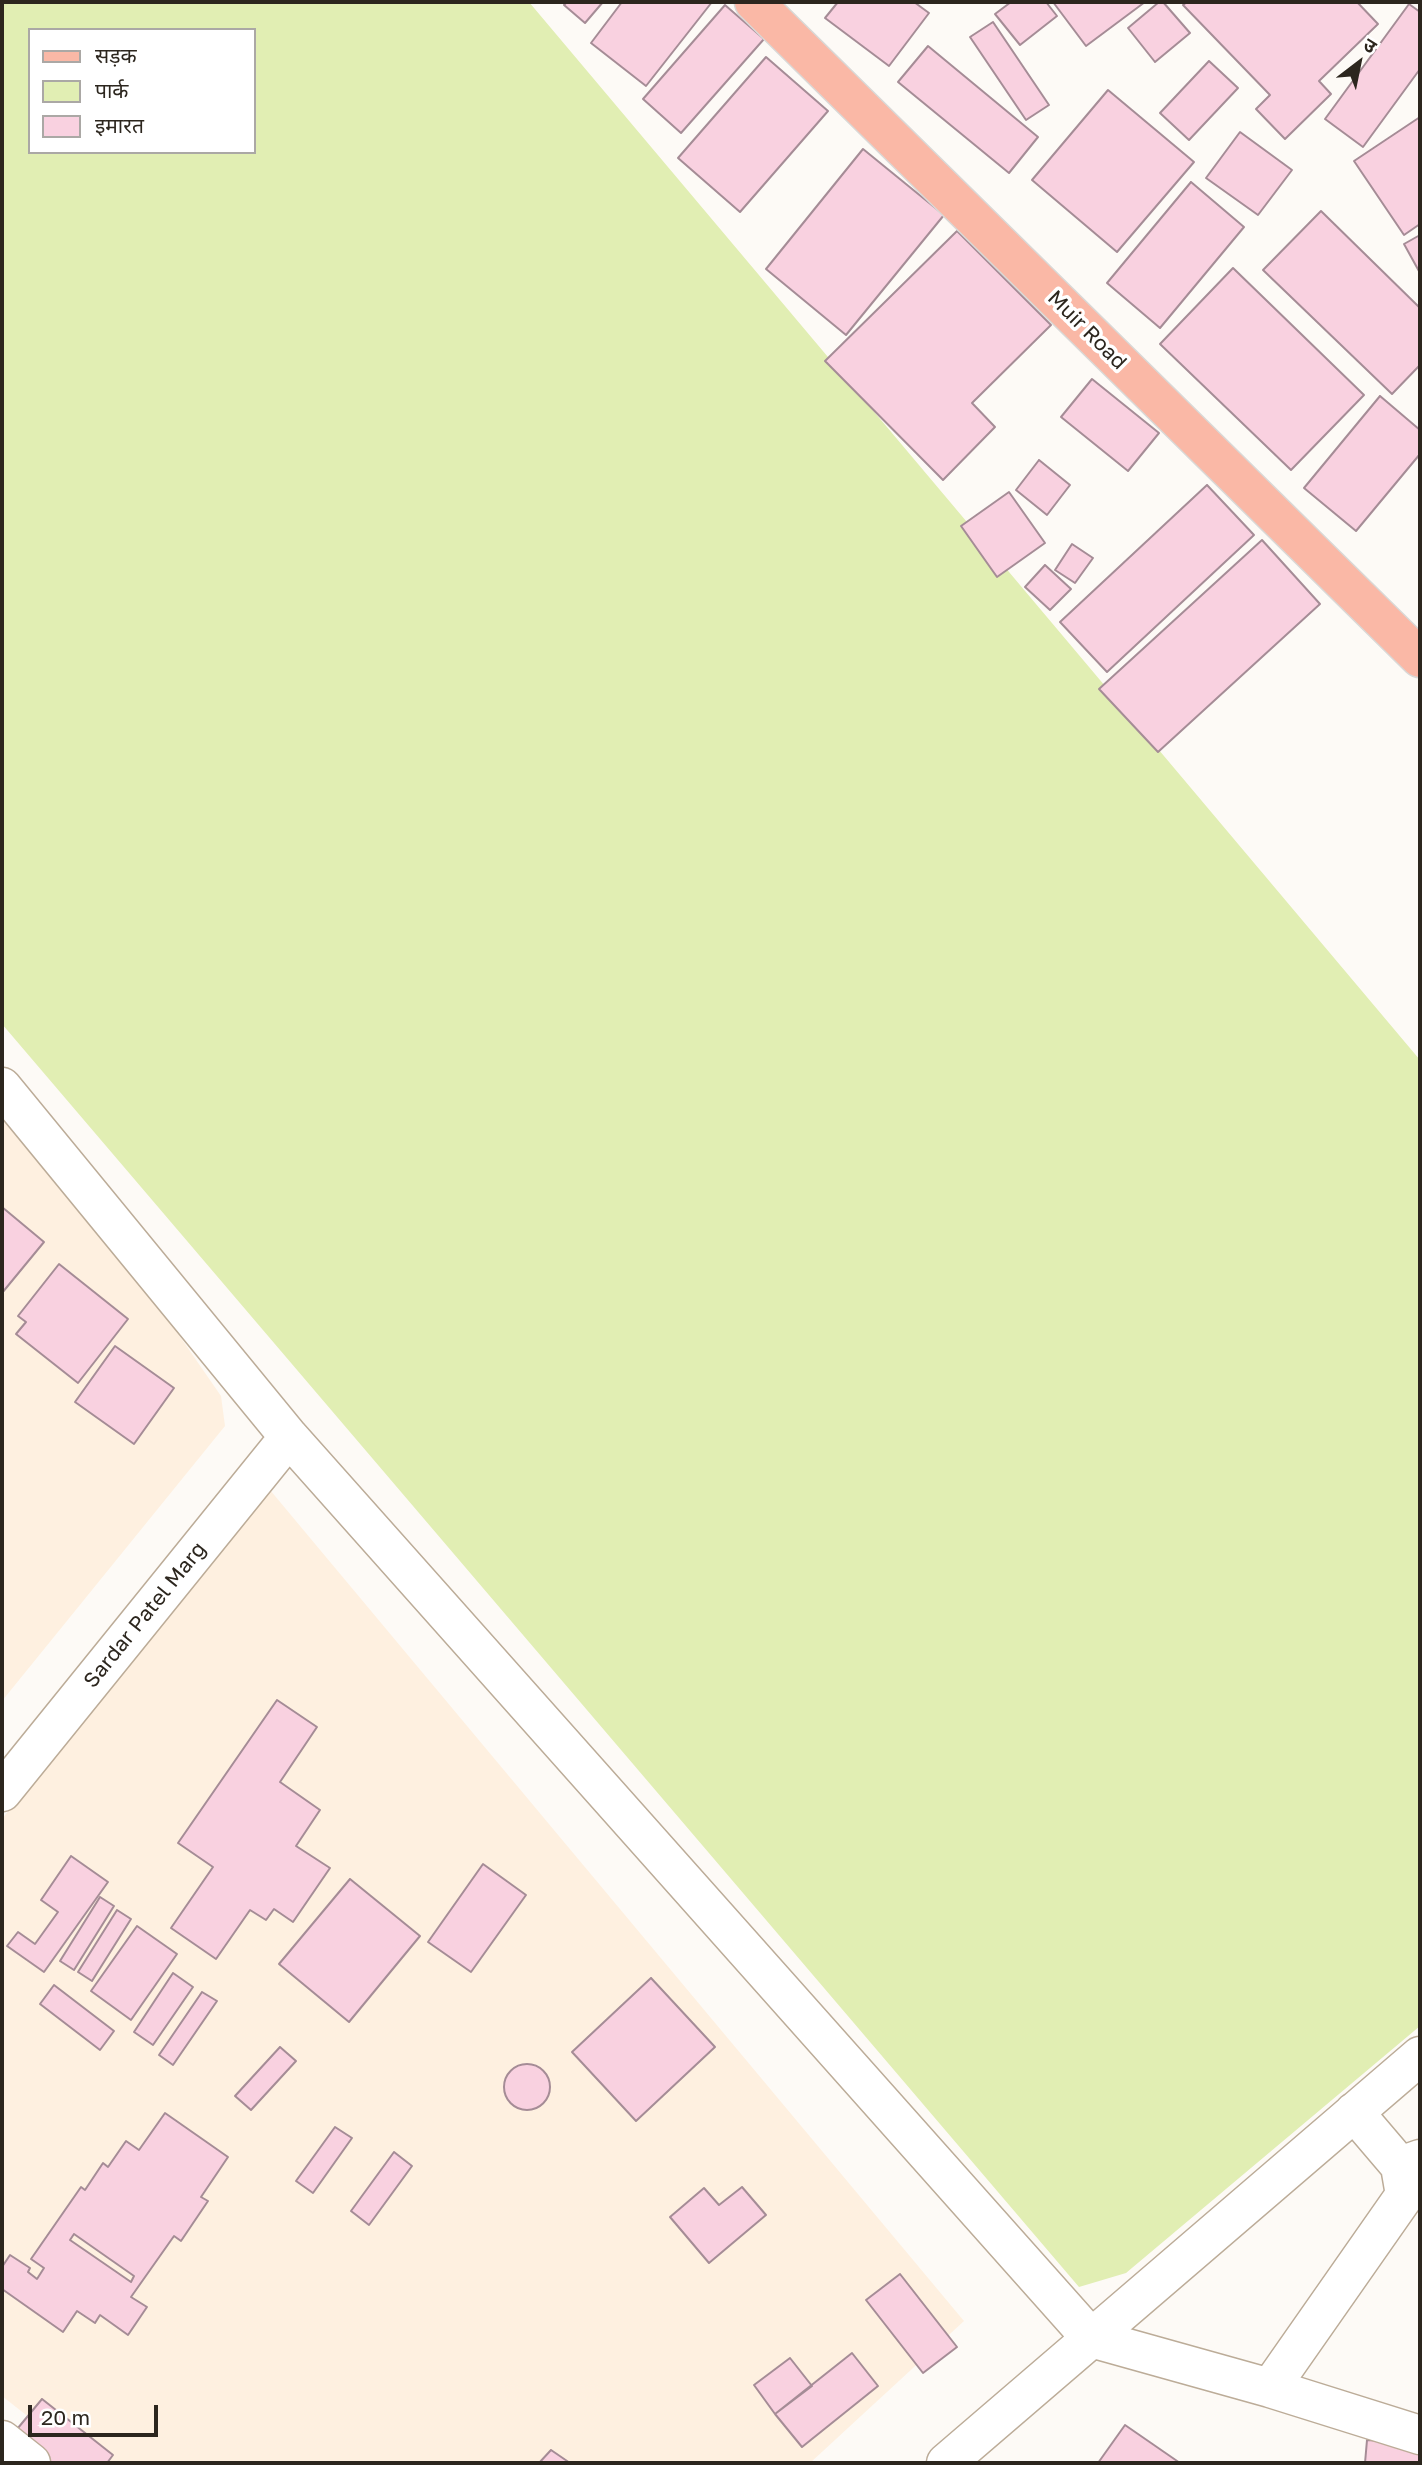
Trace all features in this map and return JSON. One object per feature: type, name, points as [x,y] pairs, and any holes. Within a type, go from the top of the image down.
[{"type":"main road","name":"Muir Road","points":[[754,2],[1420,658]]},
{"type":"street","points":[[2,1087],[289,1437],[1091,2337],[1270,2388],[1420,2435]]},
{"type":"street","name":"Sardar Patel Marg","points":[[2,1793],[289,1437]]},
{"type":"street","points":[[946,2463],[1420,2056]]},
{"type":"street","points":[[1270,2388],[1412,2178],[1354,2112]]},
{"type":"street","points":[[2,2440],[31,2463]]},
{"type":"shaded area","points":[[2,1120],[116,1244],[221,1396],[225,1426],[2,1701]]},
{"type":"shaded area","points":[[265,1484],[964,2321],[810,2463],[87,2463],[2,2396],[2,1819]]},
{"type":"green space","points":[[2,2],[529,2],[1420,1060],[1420,2026],[1126,2273],[1079,2287],[2,1024]]},
{"type":"building","points":[[567,2],[603,2],[585,23],[564,5]]},
{"type":"building","points":[[622,2],[712,2],[646,86],[591,43]]},
{"type":"building","points":[[838,2],[914,2],[929,13],[889,66],[825,18]]},
{"type":"building","points":[[1011,2],[1046,2],[1057,16],[1020,45],[995,14]]},
{"type":"building","points":[[1053,2],[1145,2],[1086,46]]},
{"type":"building","points":[[1159,2],[1163,2],[1190,33],[1155,62],[1128,28]]},
{"type":"building","points":[[1187,2],[1357,2],[1378,24],[1319,81],[1331,94],[1285,139],[1256,109],[1270,95],[1183,5]]},
{"type":"building","points":[[1409,4],[1420,12],[1420,69],[1363,147],[1325,119]]},
{"type":"building","points":[[725,5],[764,39],[681,133],[643,99]]},
{"type":"building","points":[[993,22],[1049,105],[1026,120],[970,37]]},
{"type":"building","points":[[928,46],[1038,137],[1009,173],[898,82]]},
{"type":"building","points":[[766,57],[828,111],[740,212],[678,158]]},
{"type":"building","points":[[1209,61],[1238,88],[1189,140],[1160,113]]},
{"type":"building","points":[[1108,90],[1194,162],[1117,252],[1032,180]]},
{"type":"building","points":[[1420,117],[1420,224],[1404,235],[1354,161]]},
{"type":"building","points":[[1240,132],[1292,170],[1258,215],[1206,178]]},
{"type":"building","points":[[863,149],[944,215],[846,335],[766,269]]},
{"type":"building","points":[[1191,182],[1244,227],[1160,328],[1107,283]]},
{"type":"building","points":[[1321,211],[1420,308],[1420,365],[1392,394],[1263,270]]},
{"type":"building","points":[[957,231],[1051,325],[972,403],[995,427],[943,480],[825,361]]},
{"type":"building","points":[[1420,235],[1420,273],[1404,244]]},
{"type":"building","points":[[1233,268],[1364,395],[1291,470],[1160,344]]},
{"type":"building","points":[[1092,379],[1159,433],[1128,471],[1061,417]]},
{"type":"building","points":[[1380,396],[1420,430],[1420,454],[1356,531],[1304,488]]},
{"type":"building","points":[[1039,460],[1070,485],[1047,515],[1016,490]]},
{"type":"building","points":[[1207,485],[1254,535],[1107,672],[1060,622]]},
{"type":"building","points":[[1009,492],[1045,543],[997,577],[961,526]]},
{"type":"building","points":[[1262,540],[1320,604],[1158,752],[1099,689]]},
{"type":"building","points":[[1072,544],[1093,558],[1075,583],[1055,570]]},
{"type":"building","points":[[1045,565],[1071,589],[1050,610],[1025,587]]},
{"type":"building","points":[[2,1207],[44,1242],[2,1293]]},
{"type":"building","points":[[59,1264],[128,1319],[78,1383],[16,1334],[26,1322],[18,1316]]},
{"type":"building","points":[[115,1346],[174,1388],[134,1444],[75,1402]]},
{"type":"building","points":[[277,1700],[317,1727],[280,1782],[320,1810],[296,1846],[330,1868],[293,1922],[274,1909],[266,1920],[250,1910],[216,1959],[171,1928],[213,1867],[178,1843]]},
{"type":"building","points":[[71,1856],[108,1882],[44,1972],[7,1946],[18,1932],[35,1944],[58,1912],[41,1900]]},
{"type":"building","points":[[483,1864],[526,1895],[471,1972],[428,1942]]},
{"type":"building","points":[[350,1879],[420,1936],[349,2022],[279,1964]]},
{"type":"building","points":[[100,1897],[114,1906],[74,1970],[60,1961]]},
{"type":"building","points":[[117,1910],[131,1919],[92,1981],[78,1972]]},
{"type":"building","points":[[137,1926],[177,1954],[131,2020],[91,1991]]},
{"type":"building","points":[[173,1973],[193,1987],[153,2045],[134,2032]]},
{"type":"building","points":[[651,1978],[715,2047],[636,2121],[572,2052]]},
{"type":"building","points":[[54,1985],[114,2031],[100,2050],[40,2004]]},
{"type":"building","points":[[202,1992],[217,2001],[173,2065],[159,2055]]},
{"type":"building","points":[[280,2047],[296,2061],[251,2110],[235,2096]]},
{"type":"building","points":[[527,2064],[543,2071],[550,2087],[543,2103],[527,2110],[511,2103],[504,2087],[511,2071]]},
{"type":"building","points":[[165,2113],[228,2157],[201,2197],[208,2201],[181,2241],[174,2236],[131,2297],[147,2307],[128,2335],[100,2315],[95,2323],[77,2311],[63,2332],[2,2289],[2,2267],[10,2255],[30,2268],[28,2272],[37,2279],[44,2268],[31,2259],[81,2187],[85,2190],[103,2163],[108,2167],[126,2141],[139,2150]],"holes":[[[74,2234],[134,2276],[131,2282],[70,2240]]]},
{"type":"building","points":[[335,2127],[352,2138],[313,2193],[296,2181]]},
{"type":"building","points":[[394,2152],[412,2166],[369,2225],[351,2211]]},
{"type":"building","points":[[742,2187],[766,2215],[709,2263],[670,2217],[704,2188],[719,2205]]},
{"type":"building","points":[[900,2274],[957,2347],[923,2373],[866,2300]]},
{"type":"building","points":[[852,2353],[878,2386],[802,2447],[775,2414]]},
{"type":"building","points":[[790,2358],[812,2386],[775,2414],[754,2385]]},
{"type":"building","points":[[42,2399],[113,2455],[107,2463],[49,2463],[13,2434]]},
{"type":"building","points":[[1125,2425],[1180,2463],[1098,2463]]},
{"type":"building","points":[[1367,2440],[1420,2443],[1420,2463],[1365,2463]]},
{"type":"building","points":[[551,2450],[570,2463],[539,2463]]}]
